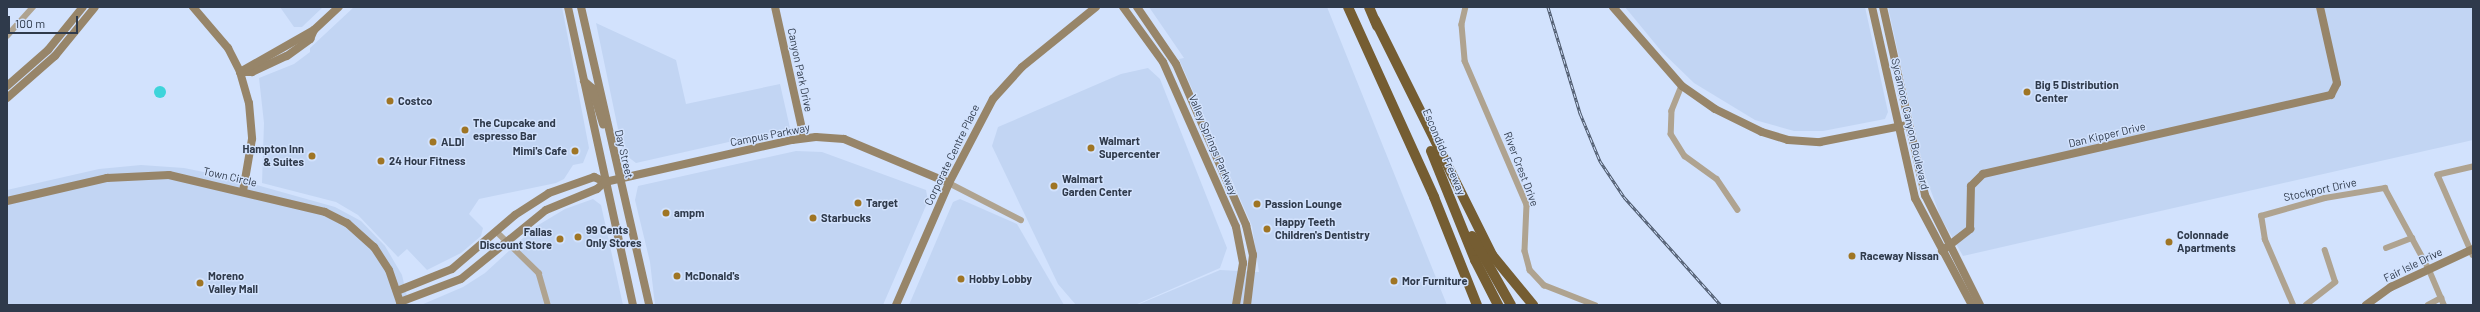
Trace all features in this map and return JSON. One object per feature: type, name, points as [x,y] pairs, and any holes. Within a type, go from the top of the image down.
[{"type":"highway","points":[[1348,7],[1434,197],[1477,305]]},
{"type":"highway","name":"Escondido Freeway","points":[[1369,7],[1440,172],[1475,260],[1498,305]]},
{"type":"highway","points":[[1375,20],[1492,255],[1533,305]]},
{"type":"highway","points":[[1440,172],[1511,305]]},
{"type":"highway","points":[[1434,197],[1470,305]]},
{"type":"street","points":[[7,36],[33,7]]},
{"type":"street","points":[[7,86],[48,50],[83,7]]},
{"type":"street","points":[[7,98],[55,56],[95,7]]},
{"type":"street","points":[[193,7],[228,48],[240,72],[249,103],[252,139],[244,191]]},
{"type":"street","points":[[240,72],[252,72],[287,56],[310,39],[314,30],[339,7]]},
{"type":"street","points":[[568,7],[633,305]]},
{"type":"street","name":"Day Street","points":[[581,7],[608,134],[648,305]]},
{"type":"street","name":"Canyon Park Drive","points":[[775,7],[804,138]]},
{"type":"street","name":"Corporate Centre Place","points":[[896,305],[949,183],[980,118],[1006,84],[1096,7]]},
{"type":"street","name":"Valley Springs Parkway","points":[[1123,7],[1163,62],[1236,228],[1243,263],[1236,305]]},
{"type":"street","name":"Valley Springs Parkway","points":[[1137,7],[1176,64],[1246,225],[1253,254],[1247,305]]},
{"type":"street","name":"River Crest Drive","points":[[1466,7],[1462,25],[1466,61],[1527,205],[1525,251],[1530,270],[1544,284],[1595,305]]},
{"type":"street","points":[[1613,7],[1682,86],[1734,119],[1788,140],[1831,141],[1907,125]]},
{"type":"street","name":"Sycamore Canyon Boulevard","points":[[1872,7],[1915,198],[1980,305]]},
{"type":"street","name":"Sycamore Canyon Boulevard","points":[[1883,7],[1907,125],[1925,195],[1946,248],[1972,305]]},
{"type":"street","name":"Dan Kipper Drive","points":[[1946,248],[1970,229],[1973,219],[1969,191],[1974,180],[1983,174],[2331,95],[2337,83],[2320,7]]},
{"type":"street","points":[[584,81],[592,88],[608,134]]},
{"type":"street","points":[[1682,86],[1674,104],[1671,134],[1686,156],[1717,179],[1738,210]]},
{"type":"street","name":"Campus Parkway","points":[[400,304],[457,281],[550,207],[597,189],[605,182],[804,138],[830,137],[860,144],[949,183],[1021,220]]},
{"type":"street","points":[[2472,251],[2438,175],[2473,167]]},
{"type":"street","name":"Town Circle","points":[[7,201],[102,179],[137,175],[169,175],[244,191],[325,212],[347,223],[378,253],[397,291],[400,304]]},
{"type":"street","name":"Campus Parkway","points":[[397,291],[444,274],[497,232],[523,209],[553,191],[594,177],[605,182]]},
{"type":"street","name":"Stockport Drive","points":[[2293,305],[2265,240],[2261,216],[2324,198],[2385,188],[2412,238]]},
{"type":"street","points":[[497,232],[539,273],[548,305]]},
{"type":"street","points":[[2386,248],[2412,238],[2429,269],[2444,305]]},
{"type":"street","points":[[2306,305],[2335,282],[2325,250]]},
{"type":"street","name":"Fair Isle Drive","points":[[2366,305],[2391,287],[2472,251]]},
{"type":"street","points":[[2428,305],[2441,298]]},
{"type":"shaded area","points":[[280,7],[323,7],[302,27],[294,27]]},
{"type":"shaded area","points":[[354,7],[562,7],[589,148],[583,163],[573,165],[564,179],[556,183],[479,199],[469,214],[483,228],[481,236],[461,253],[427,270],[407,249],[398,257],[358,215],[336,202],[262,183],[264,123],[259,78],[294,64],[310,52],[310,48]]},
{"type":"shaded area","points":[[1149,7],[1327,7],[1447,305],[1137,305],[1220,270],[1259,272],[1252,226],[1179,59],[1184,58]]},
{"type":"shaded area","points":[[1625,7],[1865,7],[1888,112],[1885,119],[1823,131],[1794,131],[1755,120],[1694,83],[1662,52]]},
{"type":"shaded area","points":[[1888,7],[2473,7],[2473,140],[1963,256],[1941,218],[1925,175]]},
{"type":"shaded area","points":[[596,23],[676,60],[686,104],[780,84],[790,128],[636,163],[623,153]]},
{"type":"shaded area","points":[[1148,68],[1160,79],[1227,248],[1220,268],[1135,305],[1076,305],[1058,284],[992,146],[998,127],[1121,74]]},
{"type":"shaded area","points":[[158,86],[162,86],[166,92],[162,98],[158,98],[154,94],[154,90]]},
{"type":"shaded area","points":[[796,151],[822,152],[926,190],[928,201],[883,305],[655,305],[650,262],[635,200],[638,186]]},
{"type":"shaded area","name":"Moreno Valley Mall","points":[[141,165],[184,168],[228,177],[335,207],[361,221],[385,246],[402,275],[409,305],[7,305],[7,190],[99,169]]},
{"type":"shaded area","points":[[593,199],[601,205],[623,305],[421,305],[463,287],[485,273],[535,227],[565,209]]},
{"type":"shaded area","points":[[960,199],[1017,224],[1064,305],[909,305],[953,202]]},
{"type":"railway","points":[[1548,7],[1580,113],[1600,161],[1624,197],[1721,305]]},
{"type":"place","name":"Big 5 Distribution Center","points":[[2027,92]]},
{"type":"place","name":"Costco","points":[[390,101]]},
{"type":"place","name":"The Cupcake and espresso Bar","points":[[465,130]]},
{"type":"place","name":"ALDI","points":[[433,142]]},
{"type":"place","name":"Walmart Supercenter","points":[[1091,148]]},
{"type":"place","name":"Mimi's Cafe","points":[[575,151]]},
{"type":"place","name":"Hampton Inn & Suites","points":[[312,156]]},
{"type":"place","name":"24 Hour Fitness","points":[[381,161]]},
{"type":"place","name":"Walmart Garden Center","points":[[1054,186]]},
{"type":"place","name":"Target","points":[[858,203]]},
{"type":"place","name":"Passion Lounge","points":[[1257,204]]},
{"type":"place","name":"ampm","points":[[666,213]]},
{"type":"place","name":"Starbucks","points":[[813,218]]},
{"type":"place","name":"Happy Teeth Children's Dentistry","points":[[1267,229]]},
{"type":"place","name":"99 Cents Only Stores","points":[[578,237]]},
{"type":"place","name":"Fallas Discount Store","points":[[560,239]]},
{"type":"place","name":"Colonnade Apartments","points":[[2169,242]]},
{"type":"place","name":"Raceway Nissan","points":[[1852,256]]},
{"type":"place","name":"McDonald's","points":[[677,276]]},
{"type":"place","name":"Hobby Lobby","points":[[961,279]]},
{"type":"place","name":"Mor Furniture","points":[[1394,281]]},
{"type":"place","name":"Moreno Valley Mall","points":[[200,283]]}]
